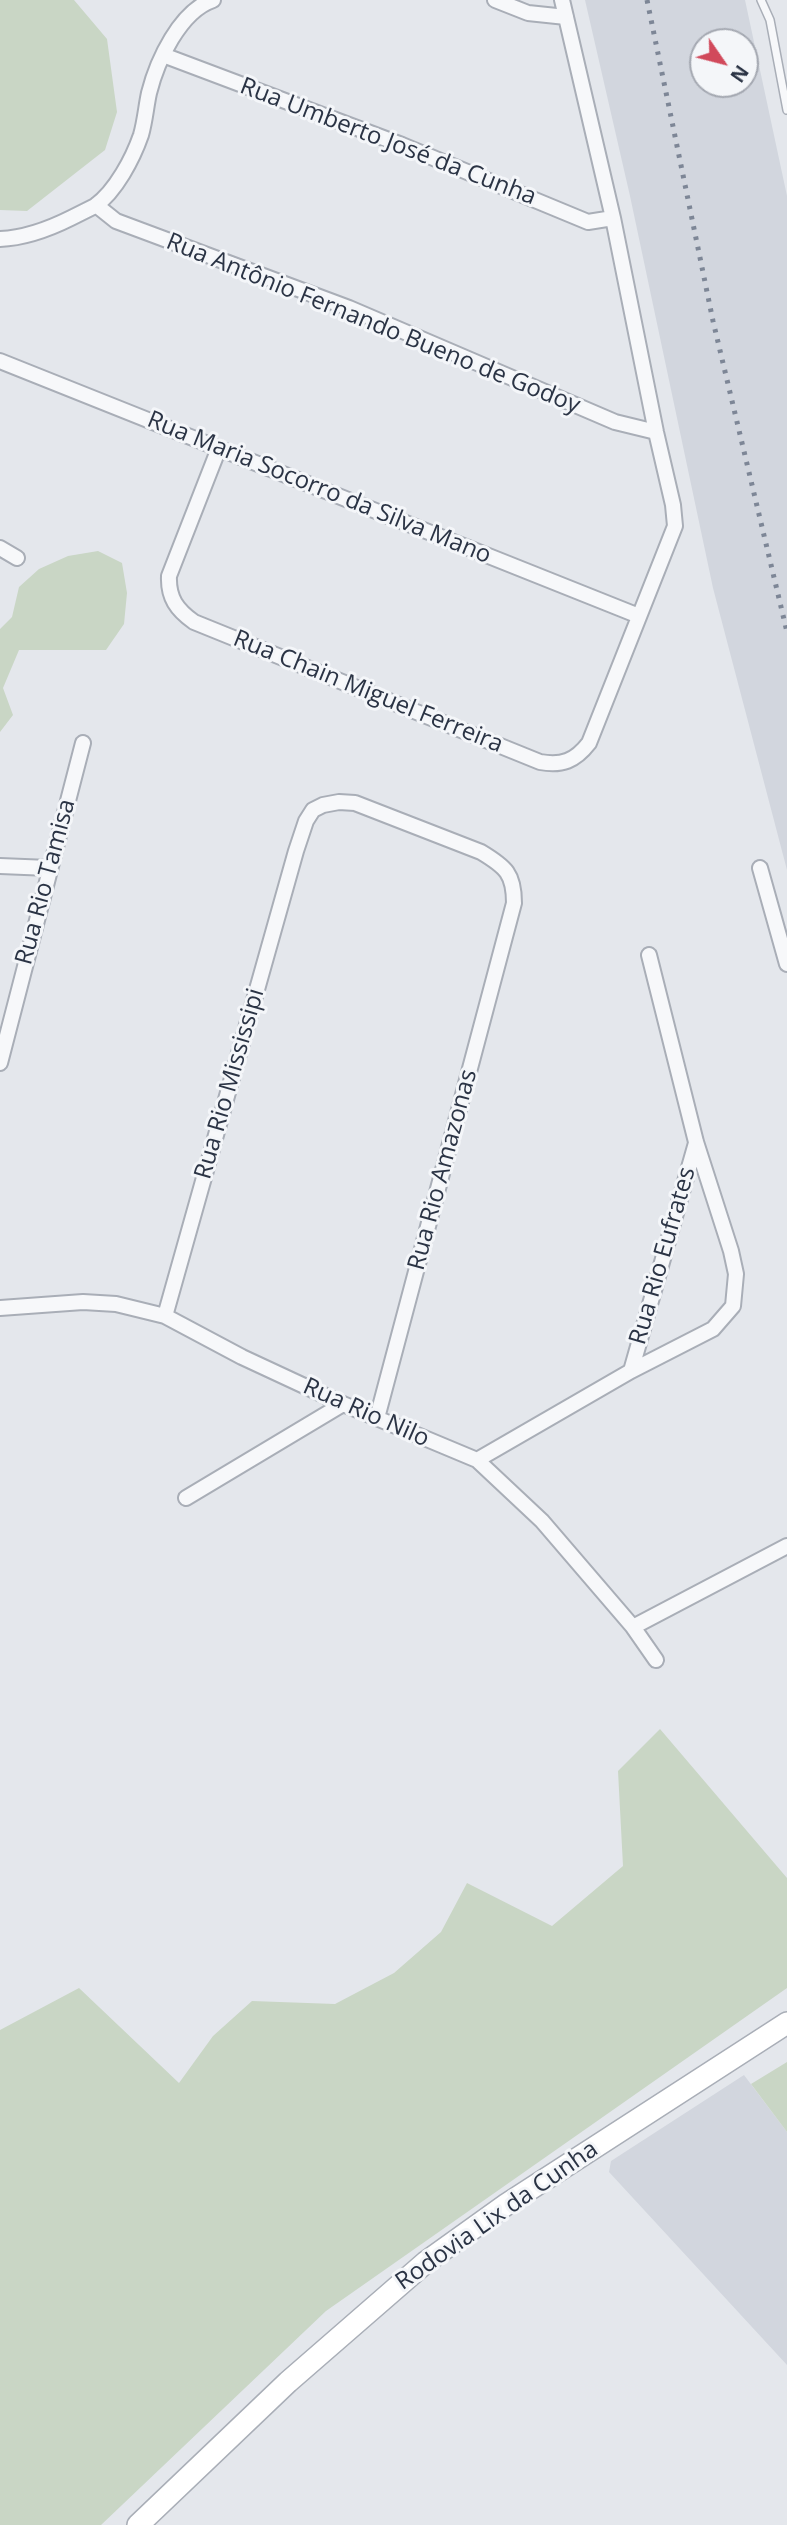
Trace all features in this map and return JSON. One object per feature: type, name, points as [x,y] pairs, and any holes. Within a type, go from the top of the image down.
[{"type":"main road","name":"Rodovia Lix da Cunha","points":[[138,2525],[288,2382],[426,2262],[518,2197],[787,2023]]},
{"type":"street","points":[[0,239],[49,229],[96,205],[121,175],[134,151],[141,135],[150,90],[163,55],[197,7],[213,0]]},
{"type":"street","points":[[495,0],[528,13],[566,17]]},
{"type":"street","points":[[562,0],[614,218],[673,505],[675,526],[639,616]]},
{"type":"street","name":"Rua Umberto José da Cunha","points":[[163,55],[402,145],[589,222],[614,218]]},
{"type":"street","name":"Rua Antônio Fernando Bueno de Godoy","points":[[96,205],[116,221],[348,309],[615,422],[656,432]]},
{"type":"street","name":"Rua Maria Socorro da Silva Mano","points":[[0,361],[639,616]]},
{"type":"street","name":"Rua Chain Miguel Ferreira","points":[[219,448],[169,576],[169,593],[180,612],[194,622],[540,762],[555,765],[569,762],[589,743],[639,616]]},
{"type":"street","points":[[0,548],[17,558]]},
{"type":"street","name":"Rua Rio Tamisa","points":[[0,1063],[83,743]]},
{"type":"street","name":"Rua Rio Mississipi","points":[[165,1316],[296,851],[306,821],[313,810],[323,805],[355,803],[425,829],[495,860],[510,874],[514,886],[514,903],[509,922]]},
{"type":"street","points":[[0,866],[49,869]]},
{"type":"street","points":[[760,868],[787,964]]},
{"type":"street","name":"Rua Rio Amazonas","points":[[377,1418],[509,922]]},
{"type":"street","name":"Rua Rio Eufrates","points":[[477,1460],[631,1371],[713,1329],[733,1306],[736,1274],[696,1142],[649,955]]},
{"type":"street","name":"Rua Rio Eufrates","points":[[631,1371],[696,1142]]},
{"type":"street","name":"Rua Rio Nilo","points":[[0,1308],[83,1302],[116,1304],[165,1316],[242,1357],[343,1404],[477,1460],[541,1521],[633,1627],[656,1660]]},
{"type":"street","points":[[186,1498],[343,1404]]},
{"type":"street","points":[[633,1627],[787,1546]]},
{"type":"lane","points":[[761,0],[770,20],[787,110]]},
{"type":"shaded area","points":[[585,0],[745,0],[751,28],[689,28],[689,98],[759,98],[759,65],[787,196],[787,870],[713,588],[630,196]]},
{"type":"shaded area","points":[[744,2075],[787,2132],[787,2365],[609,2172],[611,2161]]},
{"type":"green space","points":[[0,0],[74,0],[107,39],[117,112],[105,150],[27,211],[0,210]]},
{"type":"green space","points":[[98,551],[122,563],[127,593],[124,624],[106,650],[19,650],[3,688],[13,715],[0,732],[0,629],[12,617],[19,587],[39,569],[68,556]]},
{"type":"green space","points":[[660,1729],[787,1878],[787,1988],[326,2311],[101,2525],[0,2525],[0,2030],[79,1988],[179,2083],[213,2036],[252,2001],[335,2004],[394,1973],[441,1932],[467,1883],[552,1926],[623,1866],[618,1771]]},
{"type":"green space","points":[[787,2062],[787,2132],[751,2084]]},
{"type":"railway","points":[[647,0],[713,321],[787,632]]}]
